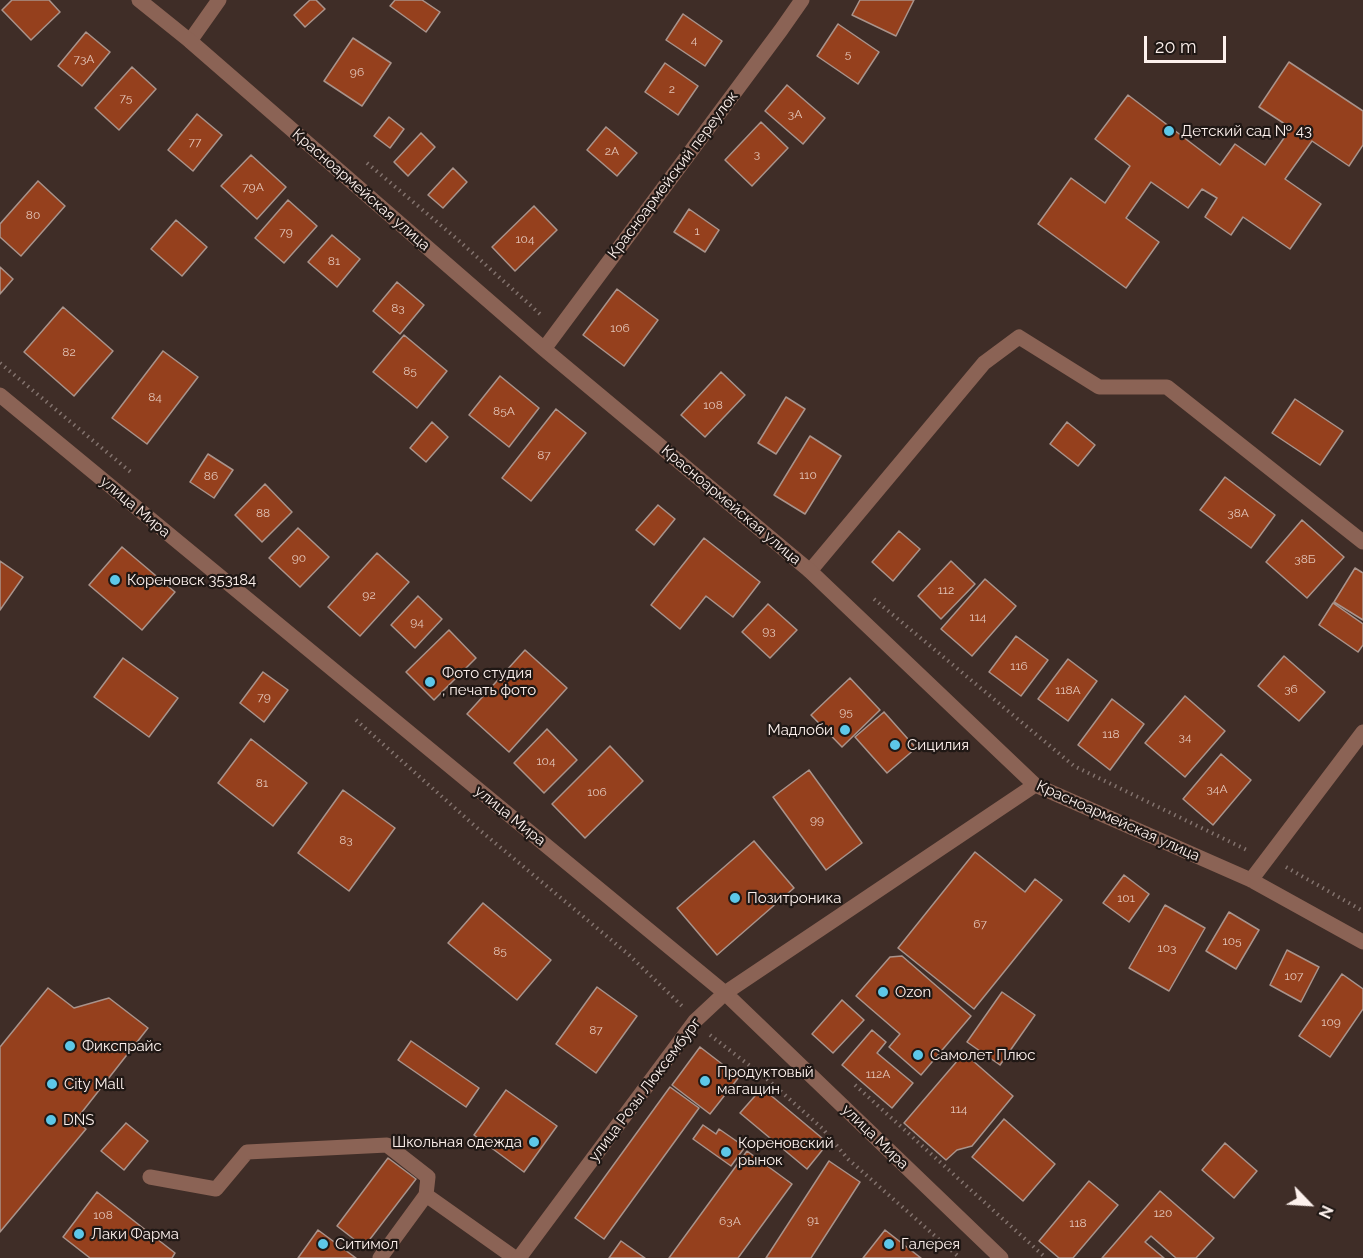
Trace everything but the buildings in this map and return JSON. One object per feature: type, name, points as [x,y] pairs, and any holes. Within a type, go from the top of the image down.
[{"type":"street","name":"Красноармейская улица","points":[[139,0],[190,41],[544,349],[810,571],[1035,786],[1251,880],[1363,942]]},
{"type":"street","points":[[190,41],[219,0]]},
{"type":"street","name":"Красноармейский переулок","points":[[544,349],[802,0]]},
{"type":"street","points":[[810,571],[984,363],[1019,337],[1099,387],[1167,387],[1363,542]]},
{"type":"street","name":"улица Мира","points":[[0,395],[725,993],[1000,1258]]},
{"type":"street","points":[[1251,880],[1363,732]]},
{"type":"street","name":"улица Розы Люксембург","points":[[517,1258],[695,1021],[725,993],[1035,786]]},
{"type":"street","points":[[150,1177],[216,1189],[247,1152],[387,1145],[428,1177],[426,1195],[381,1258]]},
{"type":"street","points":[[426,1195],[517,1258]]},
{"type":"path","points":[[365,162],[457,239],[557,330]]},
{"type":"path","points":[[866,593],[1074,766],[1284,866],[1363,911]]},
{"type":"path","points":[[351,715],[476,827],[628,954],[669,992],[695,1021]]},
{"type":"path","points":[[701,1041],[741,1008]]},
{"type":"path","points":[[708,1034],[767,1079],[822,1128],[848,1159],[960,1258]]},
{"type":"path","points":[[850,1081],[1046,1258]]},
{"type":"place","name":"Детский сад № 43","points":[[1169,131]]},
{"type":"place","name":"Кореновск 353184","points":[[115,580]]},
{"type":"place","name":"Фото студия , печать фото","points":[[430,682]]},
{"type":"place","name":"Мадлоби","points":[[845,730]]},
{"type":"place","name":"Сицилия","points":[[895,745]]},
{"type":"place","name":"Позитроника","points":[[735,898]]},
{"type":"place","name":"Ozon","points":[[883,992]]},
{"type":"place","name":"Фикспрайс","points":[[70,1046]]},
{"type":"place","name":"Самолет Плюс","points":[[918,1055]]},
{"type":"place","name":"Продуктовый магащин","points":[[705,1081]]},
{"type":"place","name":"City Mall","points":[[52,1084]]},
{"type":"place","name":"DNS","points":[[51,1120]]},
{"type":"place","name":"Школьная одежда","points":[[534,1142]]},
{"type":"place","name":"Кореновский рынок","points":[[726,1152]]},
{"type":"place","name":"Лаки Фарма","points":[[79,1234]]},
{"type":"place","name":"Ситимол","points":[[323,1244]]},
{"type":"place","name":"Галерея","points":[[889,1244]]}]
